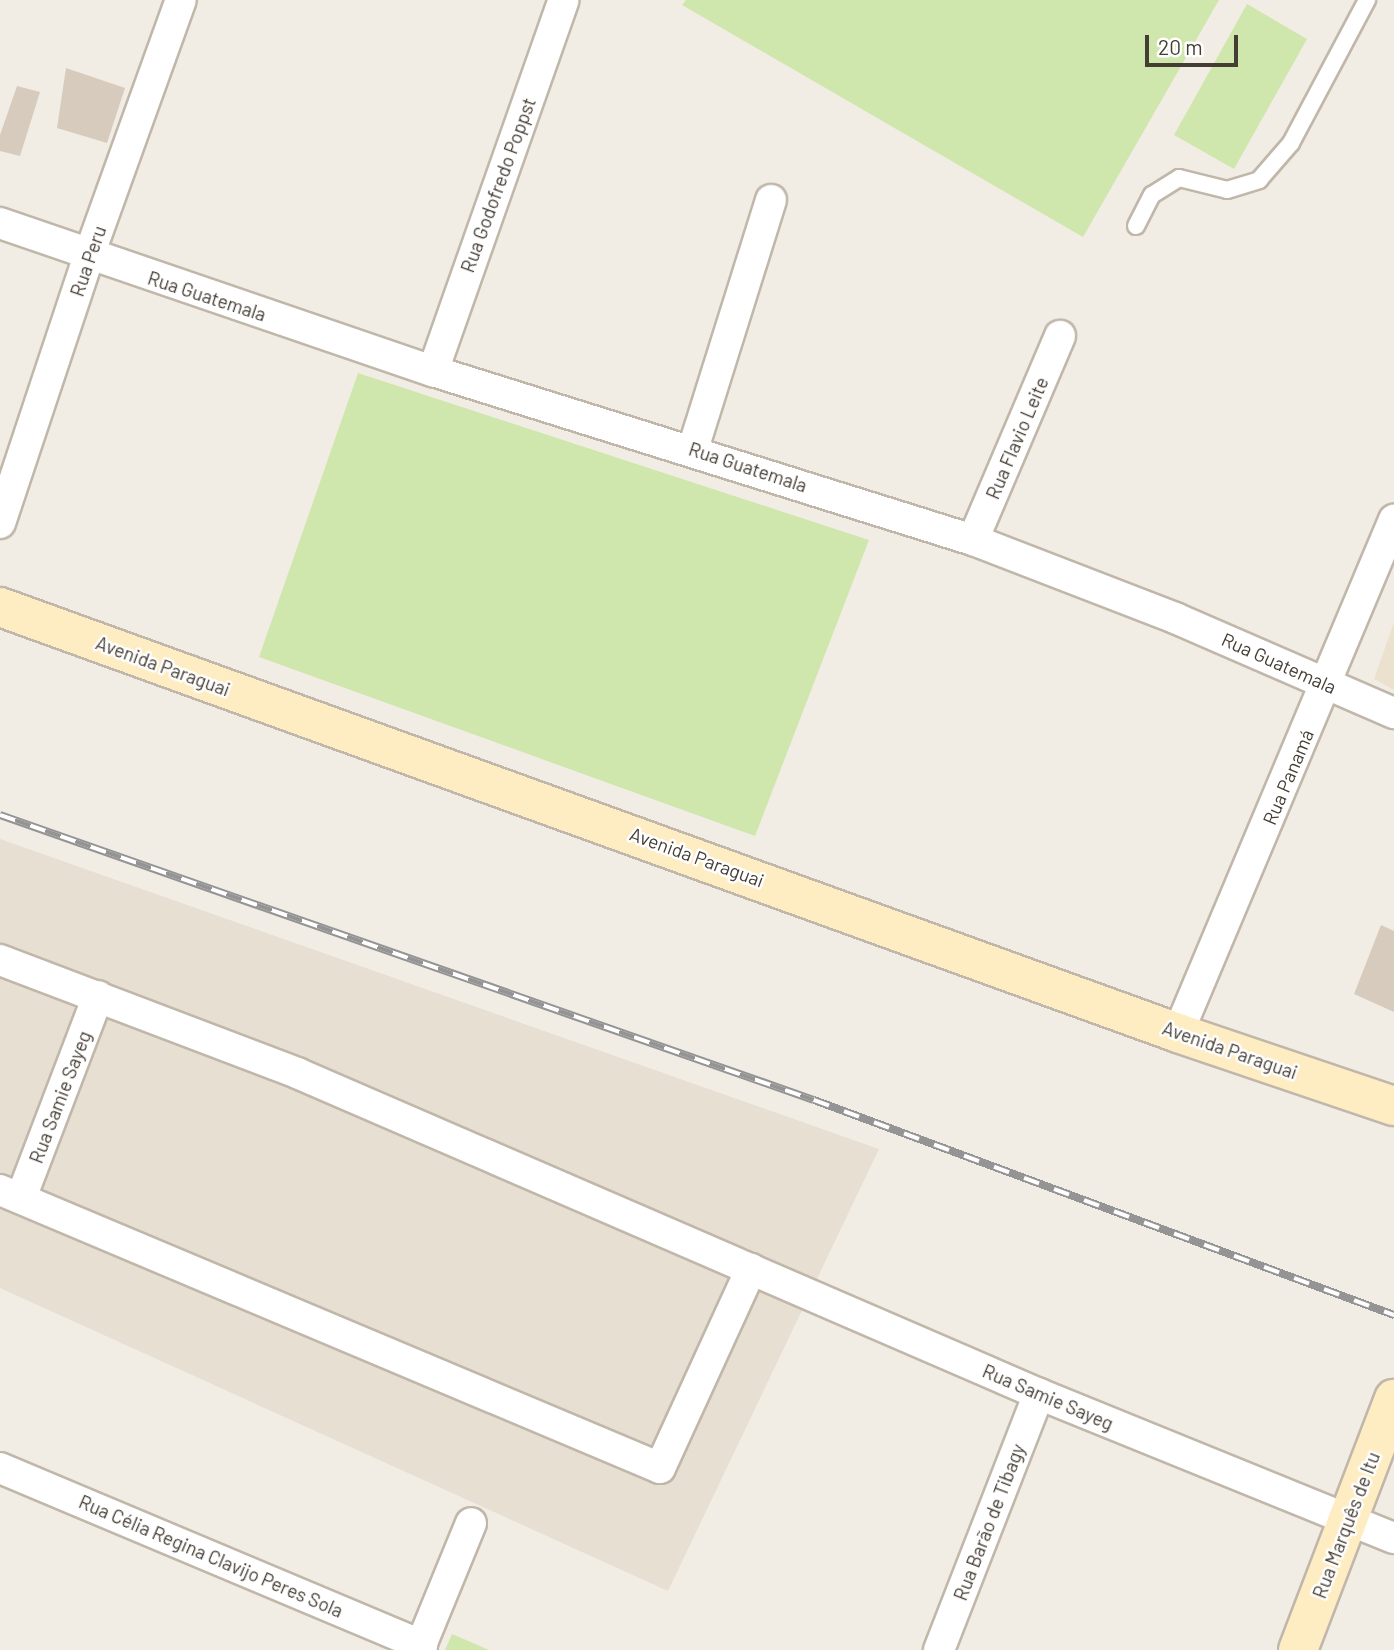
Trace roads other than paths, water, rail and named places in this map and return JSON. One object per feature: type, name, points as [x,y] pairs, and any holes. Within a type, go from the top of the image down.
[{"type":"street","name":"Rua Peru","points":[[0,523],[89,255],[181,0]]},
{"type":"street","name":"Rua Godofredo Poppst","points":[[433,370],[564,0]]},
{"type":"street","points":[[693,449],[771,200]]},
{"type":"street","name":"Rua Guatemala","points":[[0,223],[433,370],[693,449],[973,540],[1175,618],[1394,713]]},
{"type":"street","name":"Rua Flavio Leite","points":[[973,540],[1060,335]]},
{"type":"street","name":"Rua Panamá","points":[[1178,1033],[1327,685],[1394,520]]},
{"type":"street","name":"Avenida Paraguai","points":[[0,607],[1178,1033],[1394,1106]]},
{"type":"street","name":"Rua Samie Sayeg","points":[[0,960],[298,1073],[1039,1394],[1394,1538]]},
{"type":"street","name":"Rua Samie Sayeg","points":[[11,1194],[98,996]]},
{"type":"street","points":[[11,1194],[660,1468],[751,1269]]},
{"type":"street","name":"Rua Barão de Tibagy","points":[[939,1650],[1039,1394]]},
{"type":"street","name":"Rua Marquês de Itu","points":[[1298,1650],[1394,1399]]},
{"type":"street","name":"Rua Célia Regina Clavijo Peres Sola","points":[[0,1468],[421,1647]]},
{"type":"street","points":[[421,1647],[471,1523]]},
{"type":"lane","points":[[1136,226],[1152,195],[1179,178],[1227,190],[1259,180],[1292,144],[1367,0]]},
{"type":"railway","points":[[0,815],[814,1100],[1394,1315]]}]
